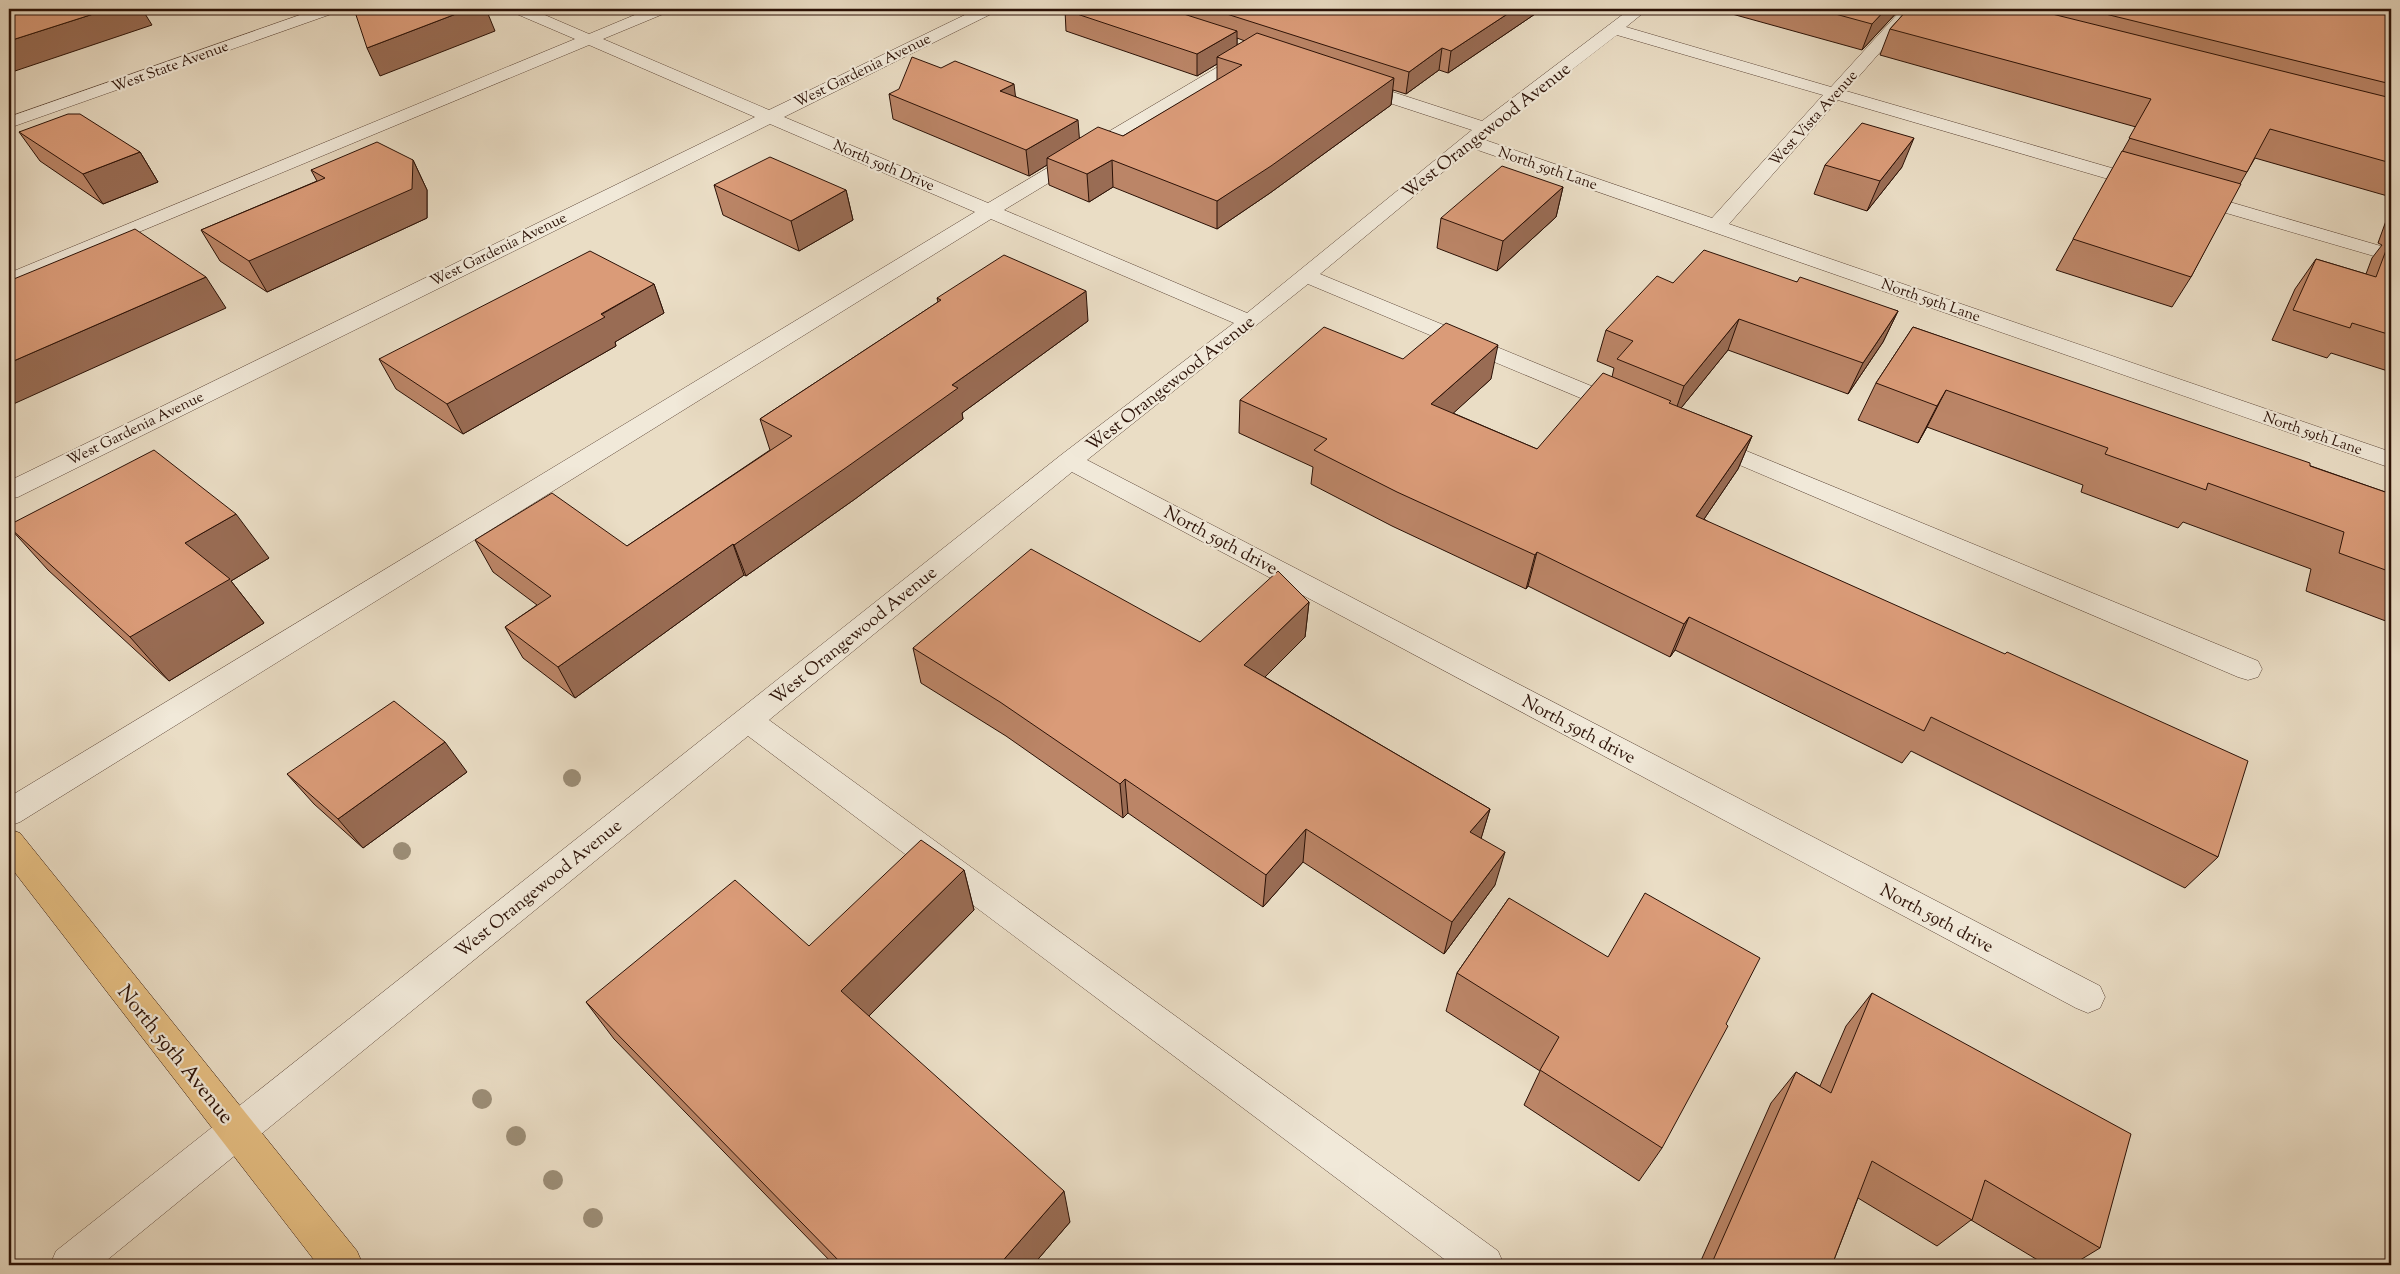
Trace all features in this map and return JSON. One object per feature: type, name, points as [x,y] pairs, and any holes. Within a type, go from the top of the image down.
[{"type":"main road","name":"North 59th Avenue","points":[[9,842],[343,1265]]},
{"type":"street","name":"West State Avenue","points":[[9,123],[331,9]]},
{"type":"street","name":"North 59th Drive","points":[[518,9],[1249,322]]},
{"type":"street","points":[[9,280],[662,9]]},
{"type":"street","name":"West Gardenia Avenue","points":[[9,491],[767,116],[989,9]]},
{"type":"street","name":"West Orangewood Avenue","points":[[70,1265],[1070,461],[1249,322],[1478,135],[1640,9]]},
{"type":"street","name":"West Vista Avenue","points":[[1716,226],[1910,9]]},
{"type":"street","points":[[1614,29],[2391,255]]},
{"type":"street","points":[[9,813],[1250,51]]},
{"type":"street","name":"North 59th Lane","points":[[1337,80],[1716,226],[2391,460]]},
{"type":"street","points":[[1305,275],[1643,416]]},
{"type":"street","points":[[1689,436],[2248,669]]},
{"type":"street","name":"North 59th drive","points":[[1070,461],[2088,997]]},
{"type":"street","points":[[748,720],[1484,1265]]},
{"type":"building","points":[[9,9],[109,9],[9,41]]},
{"type":"building","points":[[354,9],[469,9],[367,48]]},
{"type":"building","points":[[1168,9],[1237,31],[1197,54],[1065,10]]},
{"type":"building","points":[[1211,9],[1515,9],[1451,51],[1442,48],[1409,72]]},
{"type":"building","points":[[1817,9],[1886,9],[1872,24]]},
{"type":"building","points":[[1908,9],[2032,9],[2391,98],[2391,163],[2270,129],[2247,172],[2129,138],[2151,99],[1890,29]]},
{"type":"building","points":[[2085,9],[2391,9],[2391,84]]},
{"type":"building","points":[[1257,33],[1394,78],[1271,166],[1217,201],[1112,160],[1087,174],[1047,158],[1098,127],[1123,136],[1242,65],[1217,57]]},
{"type":"building","points":[[912,57],[941,68],[955,61],[1014,84],[1000,91],[1078,120],[1026,150],[889,94],[899,89]]},
{"type":"building","points":[[68,114],[80,114],[140,152],[83,174],[19,132]]},
{"type":"building","points":[[1862,123],[1914,138],[1880,181],[1825,165]]},
{"type":"building","points":[[377,142],[413,160],[412,189],[249,261],[201,230],[325,178],[311,170]]},
{"type":"building","points":[[2122,151],[2241,184],[2191,277],[2073,239]]},
{"type":"building","points":[[770,157],[846,190],[791,221],[714,185]]},
{"type":"building","points":[[1502,166],[1563,187],[1503,241],[1441,218]]},
{"type":"building","points":[[135,229],[206,277],[9,363],[9,281]]},
{"type":"building","points":[[2391,237],[2391,335],[2352,323],[2350,328],[2293,310],[2316,259],[2376,277]]},
{"type":"building","points":[[1704,250],[1797,282],[1800,277],[1898,311],[1863,363],[1739,319],[1684,386],[1617,359],[1633,341],[1606,330],[1657,276],[1673,283]]},
{"type":"building","points":[[590,251],[654,284],[601,314],[605,317],[447,404],[379,359]]},
{"type":"building","points":[[1004,255],[1086,291],[952,385],[958,388],[558,667],[505,627],[551,596],[475,540],[552,493],[627,546],[792,436],[760,419],[941,300],[937,298]]},
{"type":"building","points":[[1446,323],[1498,345],[1431,404],[1537,449],[1603,373],[1671,401],[1669,403],[1752,436],[1696,516],[2005,654],[2007,652],[2248,761],[2218,857],[1931,717],[1924,731],[1689,617],[1684,624],[1537,552],[1535,555],[1397,492],[1314,450],[1327,439],[1240,400],[1324,327],[1403,359]]},
{"type":"building","points":[[1913,327],[2310,463],[2310,466],[2391,494],[2391,572],[2339,553],[2344,532],[2208,483],[2206,490],[2105,454],[2108,448],[1946,390],[1937,406],[1876,383]]},
{"type":"building","points":[[154,450],[236,514],[185,543],[230,579],[130,637],[9,525]]},
{"type":"building","points":[[1031,549],[1200,642],[1278,571],[1309,602],[1244,665],[1490,809],[1470,832],[1505,852],[1452,922],[1306,829],[1266,875],[1125,779],[1120,784],[1000,702],[913,648]]},
{"type":"building","points":[[394,701],[445,742],[338,819],[287,774]]},
{"type":"building","points":[[921,840],[964,870],[841,991],[1064,1191],[999,1265],[843,1265],[586,1002],[735,880],[809,946]]},
{"type":"building","points":[[1645,893],[1760,958],[1726,1024],[1728,1026],[1662,1148],[1540,1070],[1559,1037],[1457,973],[1509,898],[1608,957]]},
{"type":"building","points":[[1872,993],[2131,1134],[2100,1248],[1985,1180],[1972,1220],[1872,1161],[1832,1265],[1711,1265],[1796,1072],[1831,1093]]}]
